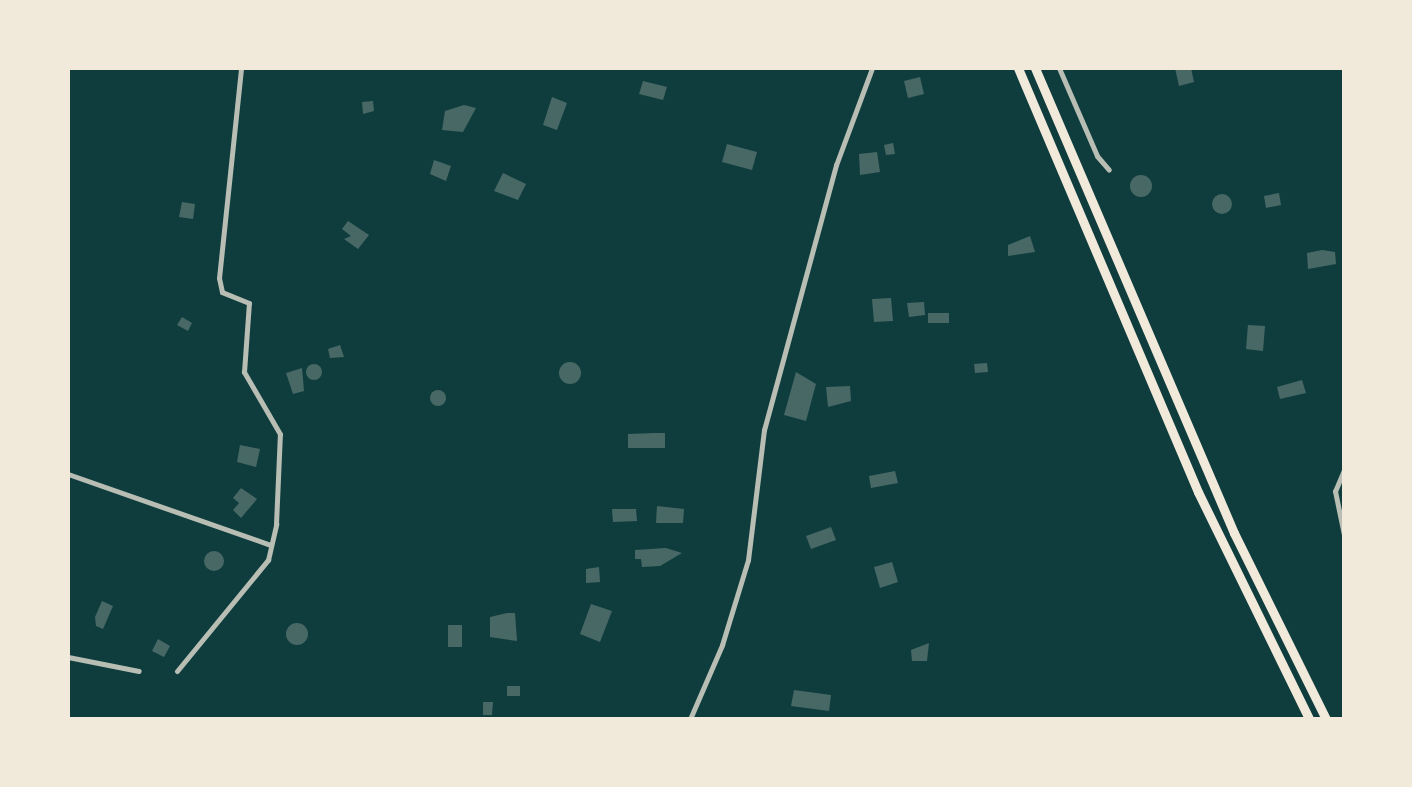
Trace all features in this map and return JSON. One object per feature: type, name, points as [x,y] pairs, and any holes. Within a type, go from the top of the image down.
[{"type":"highway","points":[[1018,68],[1198,492],[1309,719]]},
{"type":"highway","points":[[1035,68],[1234,533],[1326,719]]},
{"type":"street","points":[[177,671],[268,560],[271,545],[280,434],[253,394],[244,372],[249,303],[222,292],[219,278],[241,68]]},
{"type":"street","points":[[690,719],[722,645],[748,560],[764,430],[836,165],[872,68]]},
{"type":"street","points":[[1059,68],[1097,156],[1109,170]]},
{"type":"street","points":[[1344,470],[1335,491],[1344,535]]},
{"type":"street","points":[[68,474],[271,545]]},
{"type":"street","points":[[68,657],[139,671]]},
{"type":"building","points":[[1175,68],[1191,68],[1194,82],[1179,86]]},
{"type":"building","points":[[920,77],[924,94],[908,98],[904,81]]},
{"type":"building","points":[[643,81],[667,87],[663,100],[639,94]]},
{"type":"building","points":[[552,97],[567,103],[557,130],[543,125]]},
{"type":"building","points":[[373,101],[374,111],[363,114],[362,102]]},
{"type":"building","points":[[464,105],[476,108],[463,132],[442,130],[445,111]]},
{"type":"building","points":[[893,143],[895,154],[886,155],[884,145]]},
{"type":"building","points":[[727,144],[757,152],[752,170],[722,162]]},
{"type":"building","points":[[877,152],[880,172],[860,175],[859,154]]},
{"type":"building","points":[[434,160],[451,166],[446,181],[430,174]]},
{"type":"building","points":[[503,173],[526,184],[518,200],[494,191]]},
{"type":"building","points":[[1141,175],[1149,178],[1152,186],[1149,194],[1141,197],[1133,194],[1130,186],[1133,178]]},
{"type":"building","points":[[1279,193],[1281,205],[1266,208],[1264,196]]},
{"type":"building","points":[[1222,194],[1229,197],[1232,204],[1229,211],[1222,214],[1215,211],[1212,204],[1215,197]]},
{"type":"building","points":[[182,202],[195,204],[193,219],[179,217]]},
{"type":"building","points":[[348,221],[369,235],[358,249],[344,239],[351,236],[342,229]]},
{"type":"building","points":[[1030,236],[1035,252],[1008,256],[1008,245]]},
{"type":"building","points":[[1322,250],[1335,252],[1336,264],[1308,269],[1307,253]]},
{"type":"building","points":[[891,298],[893,321],[874,322],[872,299]]},
{"type":"building","points":[[924,302],[925,315],[909,317],[907,303]]},
{"type":"building","points":[[928,313],[949,313],[949,323],[928,323]]},
{"type":"building","points":[[182,317],[192,323],[188,331],[177,325]]},
{"type":"building","points":[[1248,325],[1265,326],[1263,351],[1246,349]]},
{"type":"building","points":[[340,345],[344,357],[330,358],[328,349]]},
{"type":"building","points":[[570,362],[581,373],[570,384],[559,373]]},
{"type":"building","points":[[987,363],[988,372],[975,373],[974,364]]},
{"type":"building","points":[[311,364],[317,364],[322,372],[320,378],[311,380],[306,375],[306,369]]},
{"type":"building","points":[[302,368],[304,391],[293,394],[286,373]]},
{"type":"building","points":[[796,372],[816,384],[806,421],[784,415]]},
{"type":"building","points":[[1302,380],[1306,393],[1280,399],[1277,387]]},
{"type":"building","points":[[850,386],[851,401],[828,407],[826,387]]},
{"type":"building","points":[[435,390],[441,390],[446,398],[444,404],[435,406],[430,401],[430,395]]},
{"type":"building","points":[[665,433],[665,448],[628,448],[628,434]]},
{"type":"building","points":[[240,445],[260,449],[256,467],[237,462]]},
{"type":"building","points":[[895,471],[898,483],[871,488],[869,476]]},
{"type":"building","points":[[241,488],[257,499],[241,518],[233,510],[239,503],[233,498]]},
{"type":"building","points":[[657,506],[684,509],[683,523],[656,523]]},
{"type":"building","points":[[612,509],[636,509],[637,521],[613,522]]},
{"type":"building","points":[[831,527],[836,540],[811,549],[806,536]]},
{"type":"building","points":[[666,548],[682,553],[660,566],[642,567],[641,559],[635,559],[635,550]]},
{"type":"building","points":[[214,551],[221,554],[224,561],[221,568],[214,571],[207,568],[204,561],[207,554]]},
{"type":"building","points":[[892,562],[898,582],[880,588],[874,567]]},
{"type":"building","points":[[599,567],[600,582],[586,583],[586,569]]},
{"type":"building","points":[[102,601],[113,606],[103,629],[96,626],[95,617]]},
{"type":"building","points":[[591,604],[612,611],[600,642],[580,634]]},
{"type":"building","points":[[515,613],[517,641],[490,637],[490,617]]},
{"type":"building","points":[[297,623],[305,626],[308,634],[305,642],[297,645],[289,642],[286,634],[289,626]]},
{"type":"building","points":[[448,625],[462,625],[462,647],[448,647]]},
{"type":"building","points":[[158,639],[170,646],[164,657],[152,651]]},
{"type":"building","points":[[929,643],[927,661],[912,661],[911,650]]},
{"type":"building","points":[[507,686],[520,686],[520,696],[507,696]]},
{"type":"building","points":[[794,690],[831,695],[829,711],[791,706]]},
{"type":"building","points":[[483,702],[493,702],[492,715],[483,715]]}]
